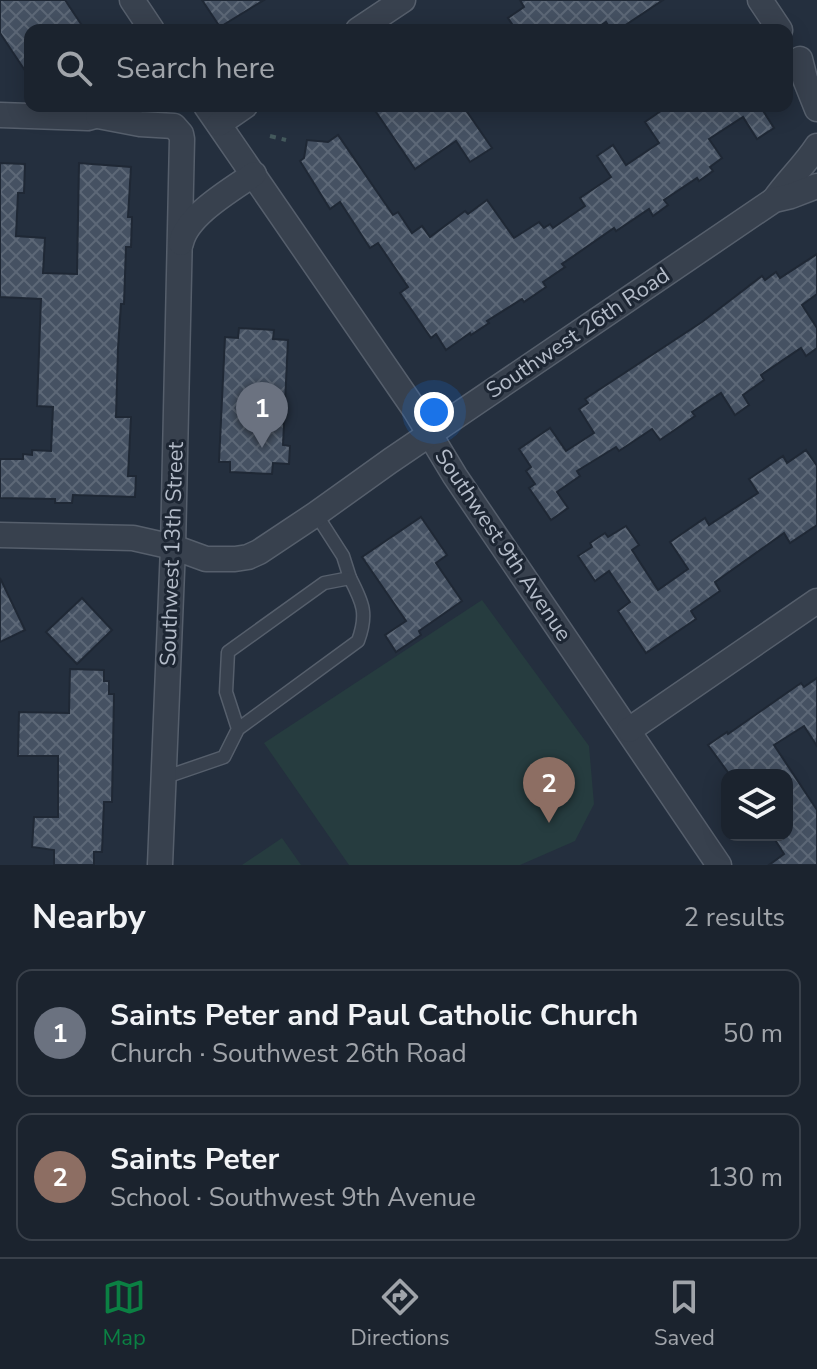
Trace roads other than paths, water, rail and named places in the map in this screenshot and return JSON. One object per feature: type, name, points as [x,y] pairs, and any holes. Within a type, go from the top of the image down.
[{"type":"street","points":[[132,0],[148,24]]},
{"type":"street","points":[[367,24],[403,0]]},
{"type":"street","points":[[760,0],[776,24]]},
{"type":"street","points":[[801,58],[817,109]]},
{"type":"street","points":[[0,115],[76,118],[109,112]]},
{"type":"street","name":"Southwest 9th Avenue","points":[[212,115],[415,410],[464,489],[719,865]]},
{"type":"street","name":"Southwest 13th Street","points":[[98,116],[140,124],[168,125],[177,129],[182,139],[173,547],[160,865]]},
{"type":"street","name":"Southwest 26th Road","points":[[774,200],[817,146]]},
{"type":"street","points":[[181,243],[186,229],[195,219],[254,174]]},
{"type":"street","name":"Southwest 26th Road","points":[[0,535],[133,538],[173,547],[206,559],[248,557],[316,514],[774,200],[817,186]]},
{"type":"street","points":[[629,730],[817,601]]},
{"type":"lane","points":[[163,778],[224,757],[238,729],[358,641],[364,624],[363,603],[343,556],[316,514]]},
{"type":"lane","points":[[238,729],[226,692],[228,652],[324,583],[350,578]]},
{"type":"place","name":"Saints Peter and Paul Catholic Church","points":[[262,448]]},
{"type":"place","name":"Saints Peter","points":[[549,823]]}]
